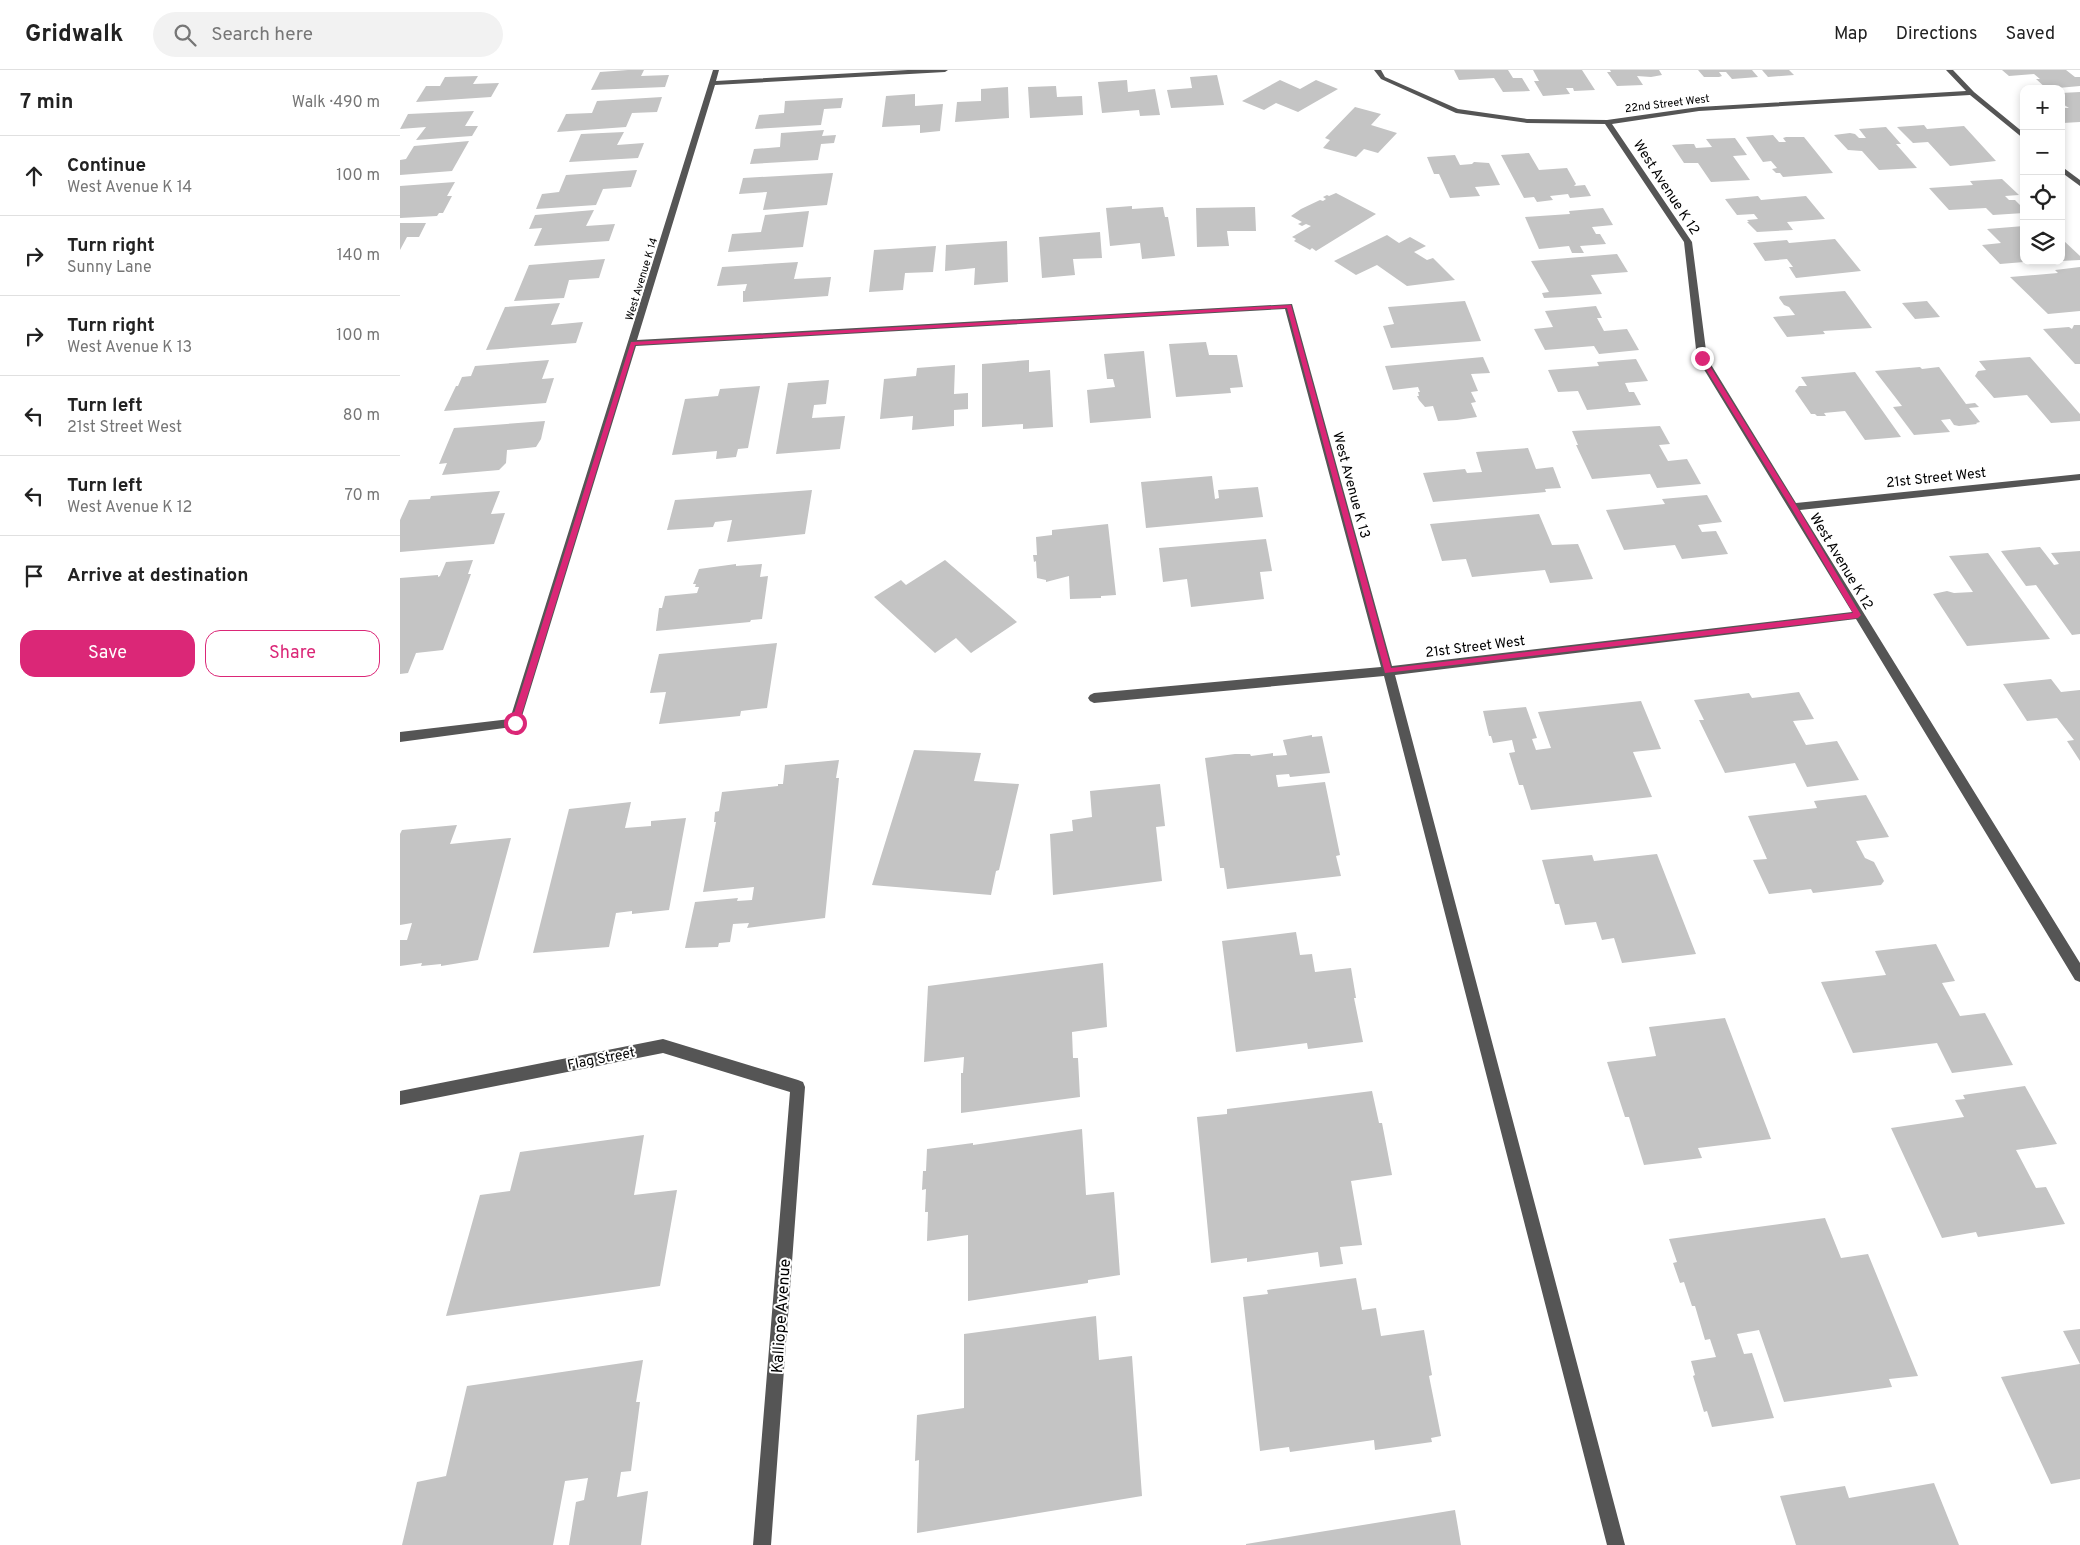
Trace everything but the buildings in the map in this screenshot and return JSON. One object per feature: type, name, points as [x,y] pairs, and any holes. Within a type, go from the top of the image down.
[{"type":"street","name":"West Avenue K 14","points":[[400,738],[515,723],[716,70]]},
{"type":"street","points":[[712,83],[945,70]]},
{"type":"street","name":"22nd Street West","points":[[1377,70],[1383,78],[1456,111],[1527,121],[1607,122],[1700,109],[1972,93]]},
{"type":"street","points":[[1949,70],[1972,93],[2020,134]]},
{"type":"street","name":"West Avenue K 12","points":[[1607,122],[1688,242],[1702,358],[2080,975]]},
{"type":"street","points":[[2065,171],[2080,184]]},
{"type":"street","name":"West Avenue K 13","points":[[633,344],[1289,306],[1388,671],[1616,1545]]},
{"type":"street","name":"21st Street West","points":[[1794,507],[2080,477]]},
{"type":"street","name":"21st Street West","points":[[1094,698],[1388,671],[1858,615]]},
{"type":"street","name":"Flag Street","points":[[400,1098],[663,1046],[798,1087]]},
{"type":"street","name":"Kalliope Avenue","points":[[762,1545],[798,1087]]},
{"type":"route","points":[[515,723],[633,344],[1289,306],[1388,671],[1858,615],[1702,358]]}]
